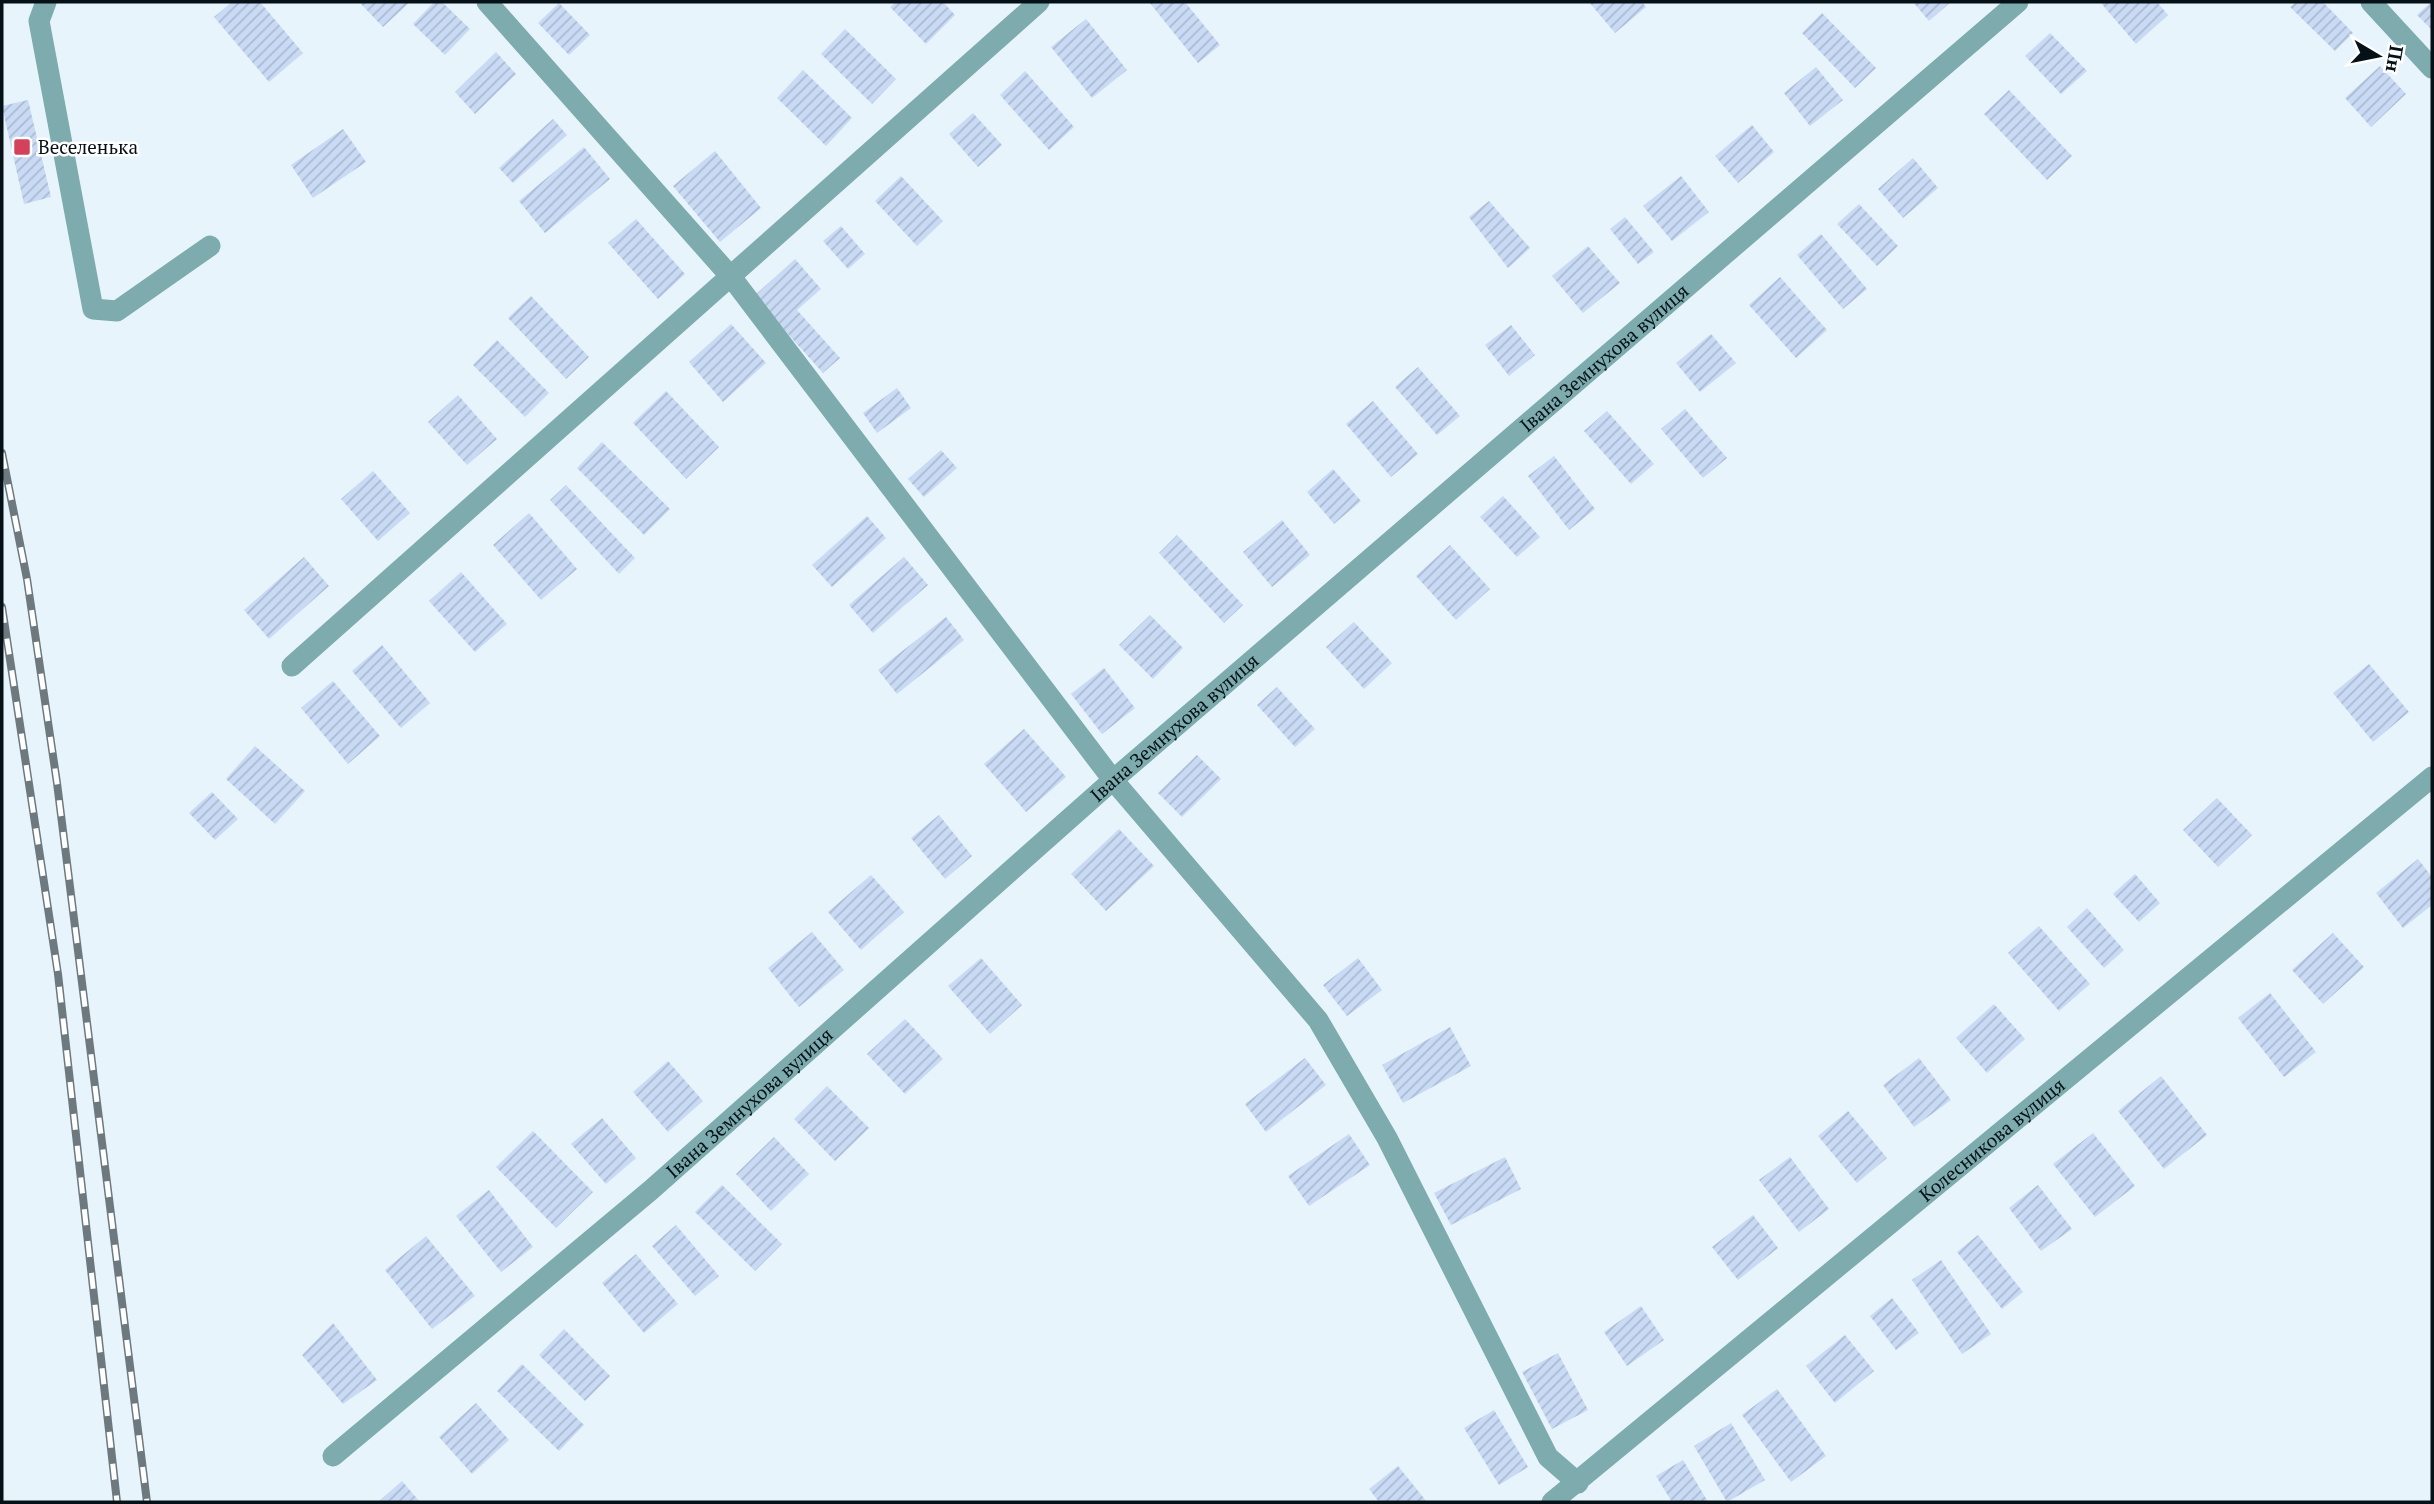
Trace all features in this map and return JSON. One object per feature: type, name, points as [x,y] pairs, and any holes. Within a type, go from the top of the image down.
[{"type":"street","points":[[46,2],[39,21],[93,309],[117,312],[210,246]]},
{"type":"street","points":[[488,2],[732,278],[1113,780],[1318,1020],[1387,1138],[1548,1457],[1578,1483]]},
{"type":"street","points":[[292,666],[732,278],[1039,2]]},
{"type":"street","name":"Івана Земнухова вулиця","points":[[333,1456],[651,1189],[1113,780],[2018,2]]},
{"type":"street","points":[[2371,2],[2432,68]]},
{"type":"street","name":"Колесникова вулиця","points":[[1552,1502],[2432,777]]},
{"type":"building","points":[[232,2],[260,2],[303,53],[269,82],[214,17]]},
{"type":"building","points":[[359,2],[410,2],[383,27]]},
{"type":"building","points":[[434,2],[442,2],[470,29],[445,55],[413,24]]},
{"type":"building","points":[[896,2],[943,2],[955,15],[926,44],[890,7]]},
{"type":"building","points":[[1149,2],[1185,2],[1220,45],[1198,63]]},
{"type":"building","points":[[1589,2],[1642,2],[1646,7],[1615,33]]},
{"type":"building","points":[[1913,2],[1951,2],[1929,21]]},
{"type":"building","points":[[2100,2],[2157,2],[2168,15],[2136,44]]},
{"type":"building","points":[[2296,2],[2323,2],[2353,33],[2335,51],[2290,7]]},
{"type":"building","points":[[2432,2],[2432,30],[2417,15]]},
{"type":"building","points":[[559,3],[590,35],[569,55],[538,23]]},
{"type":"building","points":[[1822,13],[1876,68],[1855,88],[1802,33]]},
{"type":"building","points":[[1086,19],[1127,70],[1092,98],[1051,47]]},
{"type":"building","points":[[845,29],[896,79],[872,104],[821,54]]},
{"type":"building","points":[[2050,33],[2087,71],[2061,94],[2025,56]]},
{"type":"building","points":[[496,52],[516,74],[475,114],[455,92]]},
{"type":"building","points":[[2380,66],[2406,94],[2371,127],[2345,98]]},
{"type":"building","points":[[1816,67],[1843,100],[1810,126],[1784,93]]},
{"type":"building","points":[[803,70],[852,118],[826,146],[777,98]]},
{"type":"building","points":[[1025,71],[1074,127],[1049,150],[1000,95]]},
{"type":"building","points":[[2009,90],[2072,156],[2047,180],[1984,114]]},
{"type":"building","points":[[28,100],[51,197],[24,204],[2,106]]},
{"type":"building","points":[[973,113],[1002,145],[978,167],[949,134]]},
{"type":"building","points":[[553,119],[567,135],[513,183],[499,168]]},
{"type":"building","points":[[1752,125],[1774,152],[1738,183],[1715,156]]},
{"type":"building","points":[[343,129],[366,162],[313,198],[291,165]]},
{"type":"building","points":[[584,147],[610,179],[545,233],[519,201]]},
{"type":"building","points":[[715,151],[761,208],[720,242],[673,186]]},
{"type":"building","points":[[1913,158],[1938,188],[1903,218],[1878,189]]},
{"type":"building","points":[[901,176],[943,221],[917,246],[875,201]]},
{"type":"building","points":[[1681,176],[1709,212],[1672,241],[1643,206]]},
{"type":"building","points":[[1489,201],[1530,248],[1508,268],[1469,217]]},
{"type":"building","points":[[1859,204],[1898,246],[1877,266],[1837,224]]},
{"type":"building","points":[[1625,217],[1654,252],[1638,264],[1610,229]]},
{"type":"building","points":[[636,219],[685,274],[658,299],[608,243]]},
{"type":"building","points":[[841,226],[865,254],[848,269],[823,241]]},
{"type":"building","points":[[1821,234],[1867,289],[1843,309],[1797,255]]},
{"type":"building","points":[[1588,246],[1620,283],[1583,313],[1552,276]]},
{"type":"building","points":[[795,259],[821,289],[797,310],[840,358],[823,373],[754,296]]},
{"type":"building","points":[[1780,277],[1827,330],[1796,358],[1749,305]]},
{"type":"building","points":[[531,296],[589,357],[566,379],[508,318]]},
{"type":"building","points":[[731,324],[766,363],[723,402],[689,362]]},
{"type":"building","points":[[1511,325],[1535,355],[1509,376],[1485,345]]},
{"type":"building","points":[[1711,334],[1736,363],[1700,392],[1676,363]]},
{"type":"building","points":[[497,340],[549,393],[525,417],[473,365]]},
{"type":"building","points":[[1418,367],[1460,416],[1437,435],[1395,387]]},
{"type":"building","points":[[897,388],[911,408],[877,433],[863,413]]},
{"type":"building","points":[[666,391],[719,447],[686,479],[633,423]]},
{"type":"building","points":[[458,395],[497,439],[467,465],[428,422]]},
{"type":"building","points":[[1373,401],[1418,454],[1391,477],[1346,424]]},
{"type":"building","points":[[1685,409],[1727,458],[1703,478],[1661,429]]},
{"type":"building","points":[[1607,411],[1654,464],[1631,484],[1584,431]]},
{"type":"building","points":[[602,442],[670,509],[644,535],[577,468]]},
{"type":"building","points":[[941,450],[957,468],[924,497],[908,479]]},
{"type":"building","points":[[1554,456],[1595,509],[1569,530],[1528,476]]},
{"type":"building","points":[[1333,469],[1361,501],[1334,524],[1307,492]]},
{"type":"building","points":[[373,471],[410,513],[378,541],[341,499]]},
{"type":"building","points":[[566,485],[635,558],[619,574],[550,500]]},
{"type":"building","points":[[1503,496],[1540,537],[1517,557],[1480,517]]},
{"type":"building","points":[[529,513],[577,569],[541,600],[493,545]]},
{"type":"building","points":[[867,516],[886,538],[832,587],[812,565]]},
{"type":"building","points":[[1282,520],[1310,555],[1272,587],[1243,552]]},
{"type":"building","points":[[1177,535],[1243,605],[1224,623],[1159,553]]},
{"type":"building","points":[[1450,545],[1490,589],[1456,620],[1416,576]]},
{"type":"building","points":[[304,557],[329,586],[269,639],[244,610]]},
{"type":"building","points":[[904,557],[928,585],[873,633],[849,605]]},
{"type":"building","points":[[461,572],[507,624],[475,652],[429,601]]},
{"type":"building","points":[[1150,615],[1183,648],[1153,679],[1119,645]]},
{"type":"building","points":[[946,617],[964,640],[897,694],[878,670]]},
{"type":"building","points":[[1354,622],[1392,663],[1364,689],[1326,647]]},
{"type":"building","points":[[382,645],[430,703],[401,728],[352,671]]},
{"type":"building","points":[[2369,664],[2409,712],[2373,742],[2333,693]]},
{"type":"building","points":[[1104,668],[1135,708],[1102,734],[1071,694]]},
{"type":"building","points":[[333,681],[380,736],[348,764],[301,708]]},
{"type":"building","points":[[1277,687],[1315,729],[1295,747],[1257,705]]},
{"type":"building","points":[[1024,729],[1066,777],[1026,812],[984,764]]},
{"type":"building","points":[[255,746],[305,791],[275,824],[226,779]]},
{"type":"building","points":[[1197,755],[1221,779],[1182,817],[1158,793]]},
{"type":"building","points":[[212,792],[238,819],[215,840],[189,813]]},
{"type":"building","points":[[2217,798],[2252,835],[2218,867],[2183,830]]},
{"type":"building","points":[[939,815],[972,856],[945,879],[911,838]]},
{"type":"building","points":[[1119,829],[1154,866],[1106,911],[1071,874]]},
{"type":"building","points":[[2418,859],[2432,877],[2432,905],[2403,928],[2376,893]]},
{"type":"building","points":[[2135,874],[2160,903],[2139,922],[2113,894]]},
{"type":"building","points":[[871,875],[904,912],[861,950],[828,912]]},
{"type":"building","points":[[2087,908],[2124,950],[2104,968],[2067,927]]},
{"type":"building","points":[[2039,926],[2090,984],[2059,1011],[2008,953]]},
{"type":"building","points":[[812,932],[844,970],[799,1007],[768,968]]},
{"type":"building","points":[[2333,933],[2364,967],[2323,1004],[2292,970]]},
{"type":"building","points":[[981,958],[1022,1005],[990,1034],[948,986]]},
{"type":"building","points":[[1358,958],[1382,990],[1347,1016],[1323,985]]},
{"type":"building","points":[[2270,993],[2316,1052],[2284,1077],[2238,1018]]},
{"type":"building","points":[[1994,1004],[2025,1039],[1987,1073],[1956,1038]]},
{"type":"building","points":[[905,1019],[943,1059],[905,1094],[867,1054]]},
{"type":"building","points":[[1450,1027],[1471,1066],[1403,1103],[1382,1065]]},
{"type":"building","points":[[1305,1058],[1326,1085],[1266,1132],[1245,1104]]},
{"type":"building","points":[[1919,1058],[1951,1100],[1914,1127],[1883,1085]]},
{"type":"building","points":[[668,1061],[703,1101],[668,1132],[633,1092]]},
{"type":"building","points":[[2161,1076],[2207,1135],[2164,1169],[2118,1111]]},
{"type":"building","points":[[827,1086],[869,1128],[835,1161],[794,1119]]},
{"type":"building","points":[[1848,1111],[1887,1158],[1857,1183],[1818,1136]]},
{"type":"building","points":[[602,1118],[636,1158],[606,1184],[571,1144]]},
{"type":"building","points":[[533,1131],[593,1192],[556,1228],[496,1167]]},
{"type":"building","points":[[2093,1133],[2135,1186],[2095,1217],[2053,1164]]},
{"type":"building","points":[[1349,1134],[1370,1165],[1309,1206],[1288,1176]]},
{"type":"building","points":[[774,1137],[809,1174],[771,1211],[736,1174]]},
{"type":"building","points":[[1505,1157],[1521,1189],[1451,1225],[1434,1193]]},
{"type":"building","points":[[1790,1157],[1829,1209],[1799,1232],[1759,1180]]},
{"type":"building","points":[[722,1185],[782,1244],[755,1271],[695,1212]]},
{"type":"building","points":[[2038,1185],[2072,1229],[2041,1251],[2009,1208]]},
{"type":"building","points":[[489,1190],[533,1247],[501,1272],[456,1216]]},
{"type":"building","points":[[1753,1215],[1778,1248],[1738,1280],[1712,1247]]},
{"type":"building","points":[[676,1225],[719,1276],[695,1296],[652,1246]]},
{"type":"building","points":[[1978,1235],[2023,1292],[2002,1309],[1957,1252]]},
{"type":"building","points":[[426,1236],[475,1296],[432,1329],[385,1270]]},
{"type":"building","points":[[636,1254],[678,1304],[644,1333],[602,1283]]},
{"type":"building","points":[[1941,1260],[1991,1334],[1962,1354],[1912,1280]]},
{"type":"building","points":[[1892,1298],[1919,1333],[1896,1350],[1870,1316]]},
{"type":"building","points":[[1641,1306],[1664,1340],[1627,1366],[1604,1332]]},
{"type":"building","points":[[333,1323],[377,1380],[343,1404],[302,1355]]},
{"type":"building","points":[[564,1329],[610,1376],[585,1401],[539,1355]]},
{"type":"building","points":[[1845,1335],[1874,1371],[1835,1403],[1806,1366]]},
{"type":"building","points":[[1558,1353],[1588,1410],[1552,1429],[1522,1372]]},
{"type":"building","points":[[522,1364],[584,1425],[559,1451],[497,1391]]},
{"type":"building","points":[[1777,1389],[1826,1456],[1791,1482],[1742,1415]]},
{"type":"building","points":[[476,1403],[509,1440],[472,1474],[439,1437]]},
{"type":"building","points":[[1494,1410],[1528,1467],[1499,1485],[1464,1428]]},
{"type":"building","points":[[1731,1423],[1765,1480],[1727,1502],[1694,1446]]},
{"type":"building","points":[[1683,1460],[1708,1502],[1672,1502],[1656,1476]]},
{"type":"building","points":[[1398,1466],[1427,1502],[1379,1502],[1369,1489]]},
{"type":"building","points":[[402,1481],[420,1502],[378,1502]]},
{"type":"railway","points":[[2,453],[27,579],[57,783],[147,1502]]},
{"type":"railway","points":[[2,607],[58,974],[117,1502]]},
{"type":"place","name":"Веселенька","points":[[22,147]]}]
